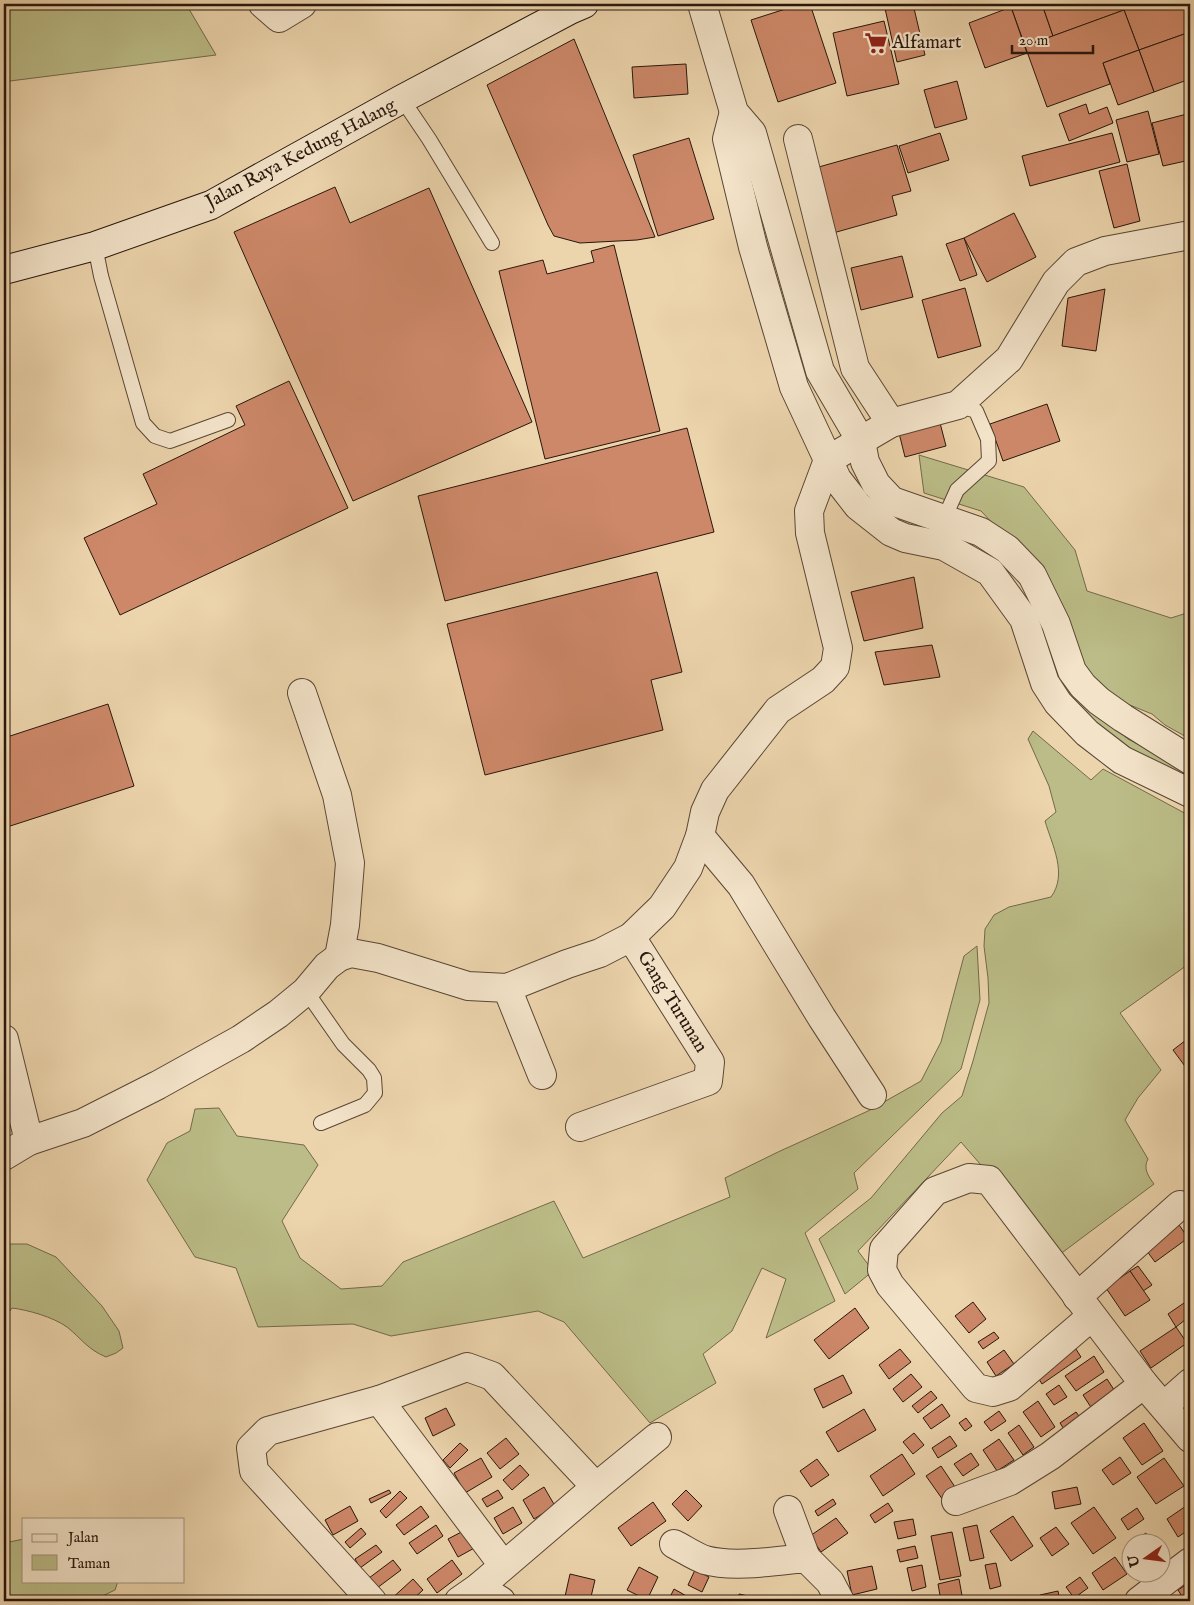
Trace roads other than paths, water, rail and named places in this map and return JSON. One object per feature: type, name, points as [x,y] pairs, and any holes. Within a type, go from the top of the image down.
[{"type":"street","points":[[263,4],[279,18],[302,4]]},
{"type":"street","name":"Jalan Raya Kedung Halang","points":[[4,270],[96,246],[211,204],[402,99],[584,4]]},
{"type":"street","points":[[702,4],[734,112],[752,133],[820,371],[861,441],[865,462],[876,484],[892,501],[981,532],[1007,549],[1032,575],[1056,624],[1072,671],[1083,686],[1099,701],[1123,718],[1190,760]]},
{"type":"street","points":[[734,112],[727,139],[753,247],[794,387],[837,479],[858,506],[891,532],[905,538],[944,546],[990,572],[1024,619],[1045,682],[1058,703],[1087,734],[1122,760],[1190,793]]},
{"type":"street","points":[[798,139],[855,368],[891,423]]},
{"type":"street","points":[[4,1156],[29,1141],[83,1122],[158,1085],[241,1039],[278,1014],[306,991],[327,966],[339,957],[351,953],[369,956],[468,986],[507,988],[600,953],[631,936],[662,906],[688,868],[700,836],[705,812],[715,790],[778,710],[824,680],[835,667],[838,648],[810,533],[809,511],[828,460],[891,423],[958,404],[1009,359],[1056,282],[1076,262],[1105,251],[1190,235]]},
{"type":"street","points":[[944,519],[944,546]]},
{"type":"street","points":[[302,693],[336,795],[350,863],[345,925],[339,957]]},
{"type":"street","points":[[700,836],[741,885],[822,1018],[872,1095]]},
{"type":"street","name":"Gang Turunan","points":[[580,1127],[708,1081],[710,1062],[631,936]]},
{"type":"street","points":[[507,988],[542,1075]]},
{"type":"street","points":[[4,1039],[29,1141]]},
{"type":"street","points":[[1180,1204],[1085,1307],[1009,1387],[993,1392],[976,1388],[890,1285],[882,1270],[884,1250],[935,1191],[970,1178],[988,1180],[1085,1307],[1144,1384],[1190,1438]]},
{"type":"street","points":[[372,1601],[254,1471],[251,1448],[268,1431],[379,1400],[467,1367],[492,1376],[596,1487]]},
{"type":"street","points":[[1164,1406],[1190,1383]]},
{"type":"street","points":[[956,1501],[1010,1481],[1050,1456],[1144,1384]]},
{"type":"street","points":[[379,1400],[503,1566]]},
{"type":"street","points":[[480,1596],[503,1566],[657,1437]]},
{"type":"street","points":[[788,1510],[806,1558],[830,1582],[840,1601]]},
{"type":"street","points":[[674,1544],[704,1560],[724,1563],[806,1558]]},
{"type":"street","points":[[1139,1601],[1190,1562]]},
{"type":"lane","points":[[402,99],[429,139],[492,243]]},
{"type":"lane","points":[[96,246],[102,276],[143,423],[155,436],[170,441],[228,420]]},
{"type":"lane","points":[[944,519],[957,490],[989,461],[988,438],[976,411],[958,404]]},
{"type":"lane","points":[[306,991],[343,1044],[369,1070],[374,1078],[376,1093],[365,1105],[321,1123]]},
{"type":"place","name":"Alfamart","points":[[876,43]]}]
